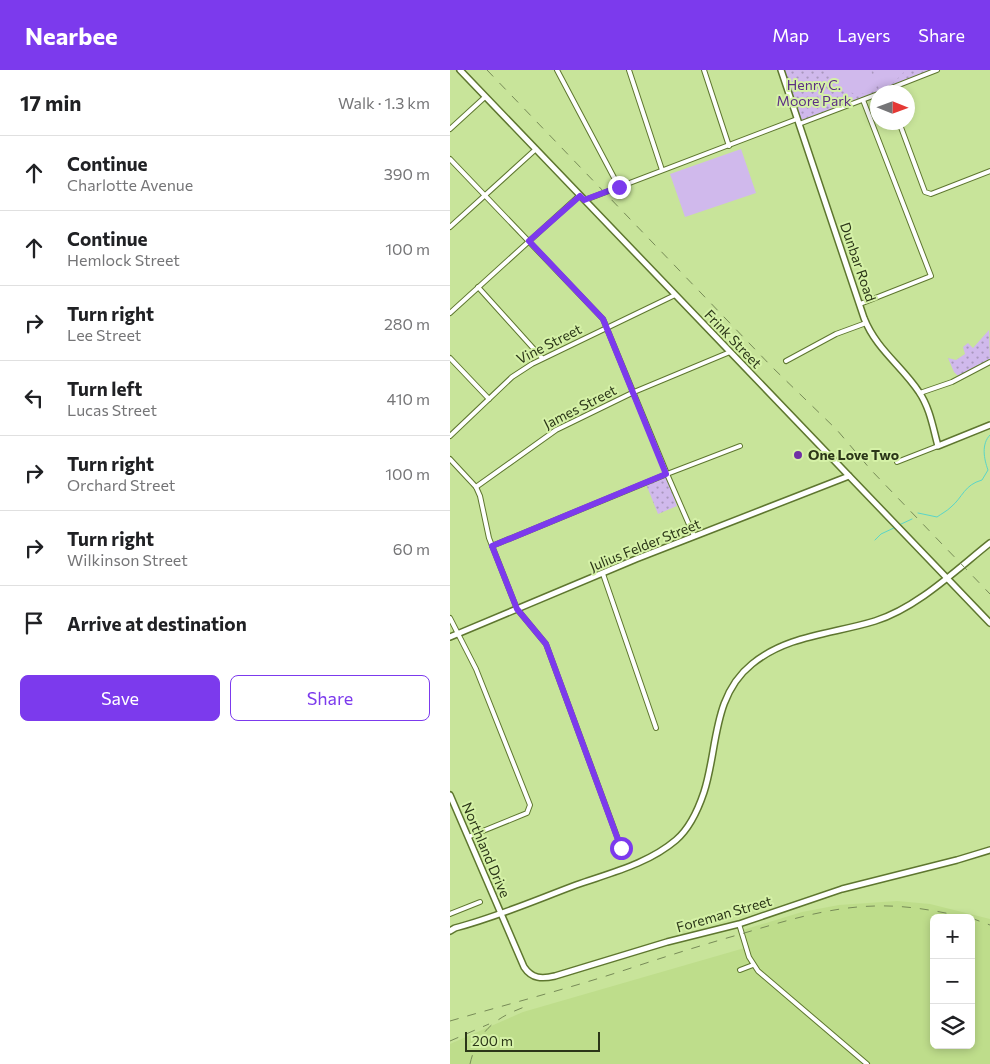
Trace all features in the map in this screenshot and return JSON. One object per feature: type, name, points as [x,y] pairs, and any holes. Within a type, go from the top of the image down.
[{"type":"street","name":"Frink Street","points":[[460,70],[990,623]]},
{"type":"street","points":[[557,70],[619,187]]},
{"type":"street","points":[[628,70],[662,170]]},
{"type":"street","points":[[704,70],[729,146]]},
{"type":"street","name":"Dunbar Road","points":[[781,70],[866,323],[885,353],[910,378],[920,392],[928,409],[938,446]]},
{"type":"street","points":[[901,85],[937,70]]},
{"type":"street","points":[[450,129],[485,97]]},
{"type":"street","points":[[584,200],[662,170],[870,97]]},
{"type":"street","points":[[860,304],[931,276],[863,100]]},
{"type":"street","points":[[902,130],[925,192],[931,194],[990,171]]},
{"type":"street","points":[[450,227],[536,149]]},
{"type":"street","points":[[450,158],[600,316],[607,328],[666,474],[694,536]]},
{"type":"street","points":[[450,312],[580,196]]},
{"type":"street","points":[[478,287],[542,358]]},
{"type":"street","name":"Vine Street","points":[[450,436],[512,378],[532,364],[675,295]]},
{"type":"street","points":[[786,361],[836,334],[866,323]]},
{"type":"street","name":"James Street","points":[[476,487],[550,434],[634,392],[730,352]]},
{"type":"street","points":[[450,358],[489,399]]},
{"type":"street","points":[[920,392],[952,382],[990,362]]},
{"type":"street","points":[[897,462],[990,425]]},
{"type":"street","points":[[492,546],[666,474],[740,446]]},
{"type":"street","points":[[450,459],[476,487],[480,496],[492,546],[517,609],[546,644],[622,850]]},
{"type":"street","name":"Julius Felder Street","points":[[450,636],[694,536],[849,476]]},
{"type":"street","points":[[450,931],[645,860],[676,841],[689,826],[696,812],[704,792],[721,712],[735,682],[747,668],[786,643],[875,621],[901,610],[917,600],[990,543]]},
{"type":"street","points":[[603,574],[656,728]]},
{"type":"street","points":[[450,618],[476,669],[529,801],[527,813],[468,837]]},
{"type":"street","name":"Northland Drive","points":[[450,795],[500,913]]},
{"type":"street","name":"Foreman Street","points":[[500,913],[524,967],[530,974],[536,977],[549,977],[667,942],[739,924],[842,889],[990,850]]},
{"type":"street","points":[[450,914],[480,902]]},
{"type":"street","points":[[739,924],[744,944],[753,964],[761,973],[867,1064]]},
{"type":"street","points":[[740,970],[753,964]]},
{"type":"shaded area","points":[[897,901],[930,904],[970,914],[930,914],[930,1049],[975,1049],[975,915],[990,919],[990,1064],[450,1064],[450,1044],[523,1012],[748,947],[743,930],[802,912],[839,905]]},
{"type":"green space","name":"Henry C. Moore Park","points":[[781,70],[937,70],[899,85],[870,85],[870,96],[799,124]]},
{"type":"green space","points":[[825,70],[871,70],[876,85],[870,85],[870,92],[853,93],[840,88]]},
{"type":"green space","points":[[873,70],[906,70],[892,84],[878,85]]},
{"type":"green space","points":[[741,149],[756,193],[685,217],[670,174]]},
{"type":"green space","points":[[989,330],[990,359],[958,376],[954,372],[948,358],[956,360],[965,354],[963,347],[968,343],[973,348]]},
{"type":"green space","points":[[666,476],[677,506],[658,514],[646,484]]},
{"type":"waterway","points":[[918,513],[937,517],[951,507],[967,488],[982,480],[988,470],[984,447],[990,435]]},
{"type":"waterway","points":[[899,525],[912,519]]},
{"type":"waterway","points":[[875,540],[881,534],[896,527]]},
{"type":"railway","points":[[487,70],[773,368],[837,430],[871,470],[990,594]]},
{"type":"railway","points":[[450,1021],[581,984],[726,938],[824,912],[858,907],[899,906],[951,914]]},
{"type":"railway","points":[[975,919],[990,925]]},
{"type":"railway","points":[[470,1064],[478,1042],[491,1026],[508,1014],[530,1005]]},
{"type":"railway","points":[[450,1041],[489,1024]]},
{"type":"place","name":"One Love Two","points":[[798,455]]},
{"type":"route","points":[[619,187],[584,200],[580,196],[529,241],[606,324],[666,474],[492,546],[517,609],[528,625],[538,633],[546,644],[621,848]]}]
